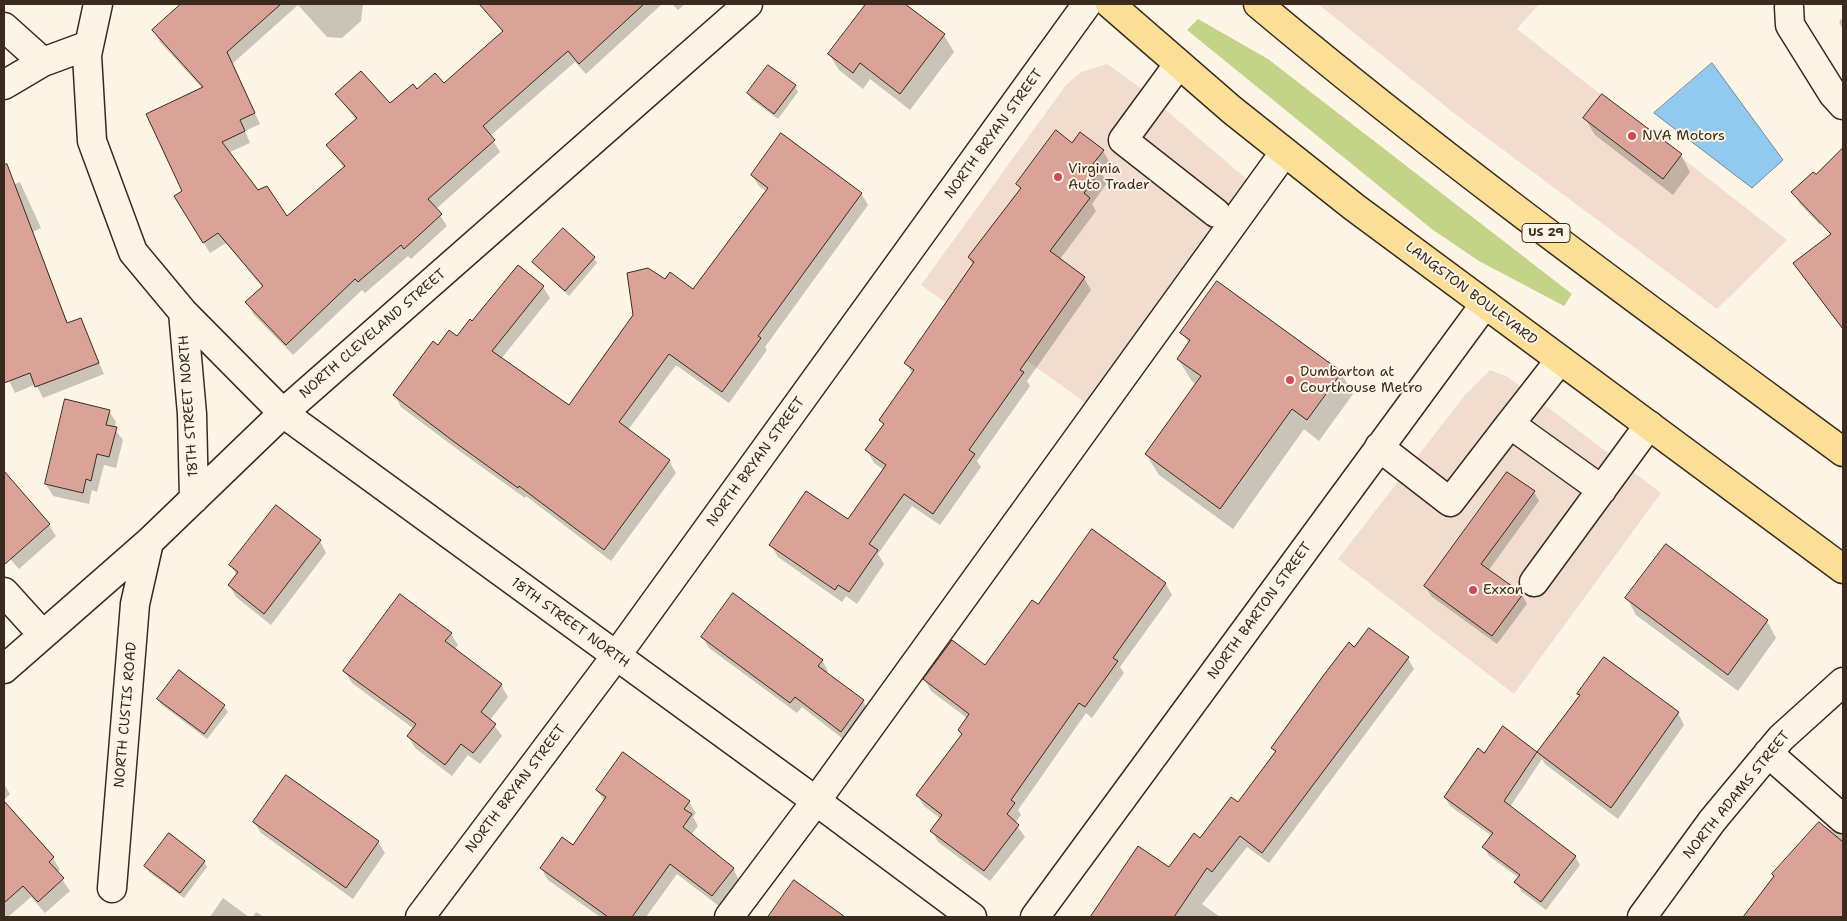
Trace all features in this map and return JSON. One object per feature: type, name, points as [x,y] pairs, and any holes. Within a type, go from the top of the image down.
[{"type":"main road","name":"LANGSTON BOULEVARD","points":[[1110,4],[1284,153],[1843,569]]},
{"type":"main road","name":"US 29","points":[[1258,4],[1440,152],[1843,452]]},
{"type":"street","name":"18TH STREET NORTH","points":[[98,4],[87,55],[92,141],[133,252],[183,312],[283,413],[816,801],[972,917]]},
{"type":"street","name":"NORTH CLEVELAND STREET","points":[[4,669],[150,542],[283,413],[748,4]]},
{"type":"street","name":"NORTH BRYAN STREET","points":[[420,917],[616,656],[1087,4]]},
{"type":"street","points":[[1789,7],[1790,25],[1833,94],[1843,105]]},
{"type":"street","points":[[4,27],[43,62]]},
{"type":"street","points":[[4,85],[43,62],[89,45]]},
{"type":"street","points":[[1178,64],[1122,140],[1216,213]]},
{"type":"street","points":[[729,917],[816,801],[1284,153]]},
{"type":"street","name":"NORTH BARTON STREET","points":[[1035,917],[1485,304]]},
{"type":"street","name":"18TH STREET NORTH","points":[[183,312],[192,414],[194,499]]},
{"type":"street","points":[[1379,446],[1450,502],[1560,360]]},
{"type":"street","points":[[1510,424],[1602,490]]},
{"type":"street","points":[[1534,582],[1649,425]]},
{"type":"street","name":"NORTH CUSTIS ROAD","points":[[112,888],[135,604],[150,542]]},
{"type":"street","points":[[4,592],[43,635]]},
{"type":"street","name":"NORTH ADAMS STREET","points":[[1642,917],[1712,821],[1768,753],[1781,738],[1843,682]]},
{"type":"street","points":[[1768,753],[1843,819]]},
{"type":"shaded area","points":[[1318,4],[1539,4],[1517,29],[1787,240],[1717,309],[1459,117]]},
{"type":"shaded area","points":[[1107,64],[1138,86],[1257,188],[1097,411],[921,285],[1066,85],[1081,72]]},
{"type":"shaded area","points":[[1490,370],[1508,377],[1661,493],[1514,694],[1338,559],[1465,395]]},
{"type":"green space","points":[[1198,19],[1268,59],[1572,294],[1564,306],[1479,261],[1433,230],[1187,30]]},
{"type":"water","points":[[1712,63],[1783,160],[1752,188],[1654,113]]},
{"type":"building","points":[[181,4],[281,4],[227,52],[255,113],[240,120],[245,131],[222,142],[258,190],[267,186],[287,216],[345,166],[326,145],[357,118],[335,94],[361,71],[390,103],[413,84],[417,89],[435,73],[444,83],[503,31],[479,4],[644,4],[579,64],[568,51],[483,126],[495,140],[428,199],[442,214],[404,249],[401,245],[358,282],[355,279],[286,345],[245,302],[263,286],[218,233],[203,243],[174,196],[182,191],[146,114],[203,87],[152,30]]},
{"type":"building","points":[[866,4],[905,4],[945,34],[900,94],[860,63],[853,73],[828,54]]},
{"type":"building","points":[[768,65],[796,85],[774,114],[747,93]]},
{"type":"building","name":"NVA Motors","points":[[1602,94],[1682,154],[1663,179],[1583,118]]},
{"type":"building","points":[[1056,130],[1072,143],[1080,132],[1104,150],[1093,164],[1101,170],[1084,193],[1090,198],[1050,251],[1085,277],[1020,370],[1024,372],[969,450],[975,454],[933,514],[904,494],[869,544],[878,550],[849,592],[838,585],[835,590],[769,545],[806,491],[848,519],[886,465],[865,450],[884,424],[879,420],[914,370],[904,363],[974,262],[968,257],[1021,188],[1016,184]]},
{"type":"building","points":[[781,133],[862,193],[758,336],[761,338],[722,392],[669,354],[619,422],[670,460],[604,550],[519,486],[518,488],[453,441],[393,395],[433,341],[438,345],[449,330],[457,336],[470,319],[472,321],[518,265],[544,286],[492,351],[569,405],[633,315],[627,273],[648,268],[665,279],[670,272],[693,289],[768,188],[751,175]]},
{"type":"building","points":[[1843,148],[1843,329],[1793,263],[1831,234],[1791,192],[1813,172],[1816,174]]},
{"type":"building","points":[[7,164],[67,323],[81,318],[99,363],[35,387],[30,373],[4,383],[4,165]]},
{"type":"building","points":[[563,228],[595,257],[565,291],[532,262]]},
{"type":"building","points":[[1217,281],[1342,372],[1307,420],[1292,409],[1220,509],[1145,454],[1201,376],[1177,359],[1190,340],[1180,333]]},
{"type":"building","points":[[65,399],[110,410],[106,425],[117,427],[109,457],[97,454],[91,481],[86,479],[83,493],[45,484]]},
{"type":"building","points":[[4,471],[50,524],[4,565]]},
{"type":"building","points":[[1507,472],[1535,491],[1481,564],[1523,594],[1492,636],[1424,586]]},
{"type":"building","points":[[276,505],[321,540],[264,614],[228,585],[238,572],[229,565]]},
{"type":"building","points":[[1092,529],[1166,583],[1113,658],[1118,661],[1085,707],[1079,703],[1011,800],[1015,803],[1007,814],[1019,825],[984,871],[930,831],[942,815],[916,795],[962,734],[958,730],[969,714],[923,679],[952,640],[985,665],[1032,600],[1038,604]]},
{"type":"building","points":[[1666,544],[1768,620],[1728,675],[1625,598]]},
{"type":"building","points":[[733,593],[823,660],[818,666],[864,700],[841,732],[795,697],[790,703],[701,637]]},
{"type":"building","points":[[400,594],[452,633],[445,641],[502,684],[481,712],[496,724],[473,753],[461,744],[445,765],[407,736],[416,724],[343,671]]},
{"type":"building","points":[[1369,628],[1409,657],[1262,853],[1240,836],[1212,872],[1207,868],[1174,917],[1090,917],[1138,846],[1169,867],[1194,833],[1200,838],[1231,797],[1238,802],[1276,751],[1271,748],[1323,676],[1349,642],[1354,647]]},
{"type":"building","points":[[1604,657],[1679,712],[1611,808],[1537,752],[1580,695],[1577,694]]},
{"type":"building","points":[[179,670],[225,705],[204,734],[157,699]]},
{"type":"building","points":[[1503,726],[1537,752],[1504,801],[1576,856],[1541,902],[1514,882],[1520,875],[1482,847],[1493,833],[1444,797],[1478,748],[1484,753]]},
{"type":"building","points":[[623,752],[690,801],[684,809],[692,814],[683,827],[734,868],[712,896],[670,864],[632,917],[608,917],[540,868],[562,837],[573,845],[606,797],[596,790]]},
{"type":"building","points":[[286,775],[379,841],[346,888],[253,822]]},
{"type":"building","points":[[4,801],[54,857],[49,862],[64,878],[38,902],[23,886],[4,903]]},
{"type":"building","points":[[1819,822],[1843,842],[1843,917],[1743,917],[1774,876],[1772,874]]},
{"type":"building","points":[[169,833],[205,861],[180,893],[144,866]]},
{"type":"building","points":[[794,880],[845,917],[768,917]]},
{"type":"place","name":"NVA Motors","points":[[1632,136]]},
{"type":"place","name":"Virginia Auto Trader","points":[[1058,177]]},
{"type":"place","name":"Dumbarton at Courthouse Metro","points":[[1290,380]]},
{"type":"place","name":"Exxon","points":[[1473,590]]}]
